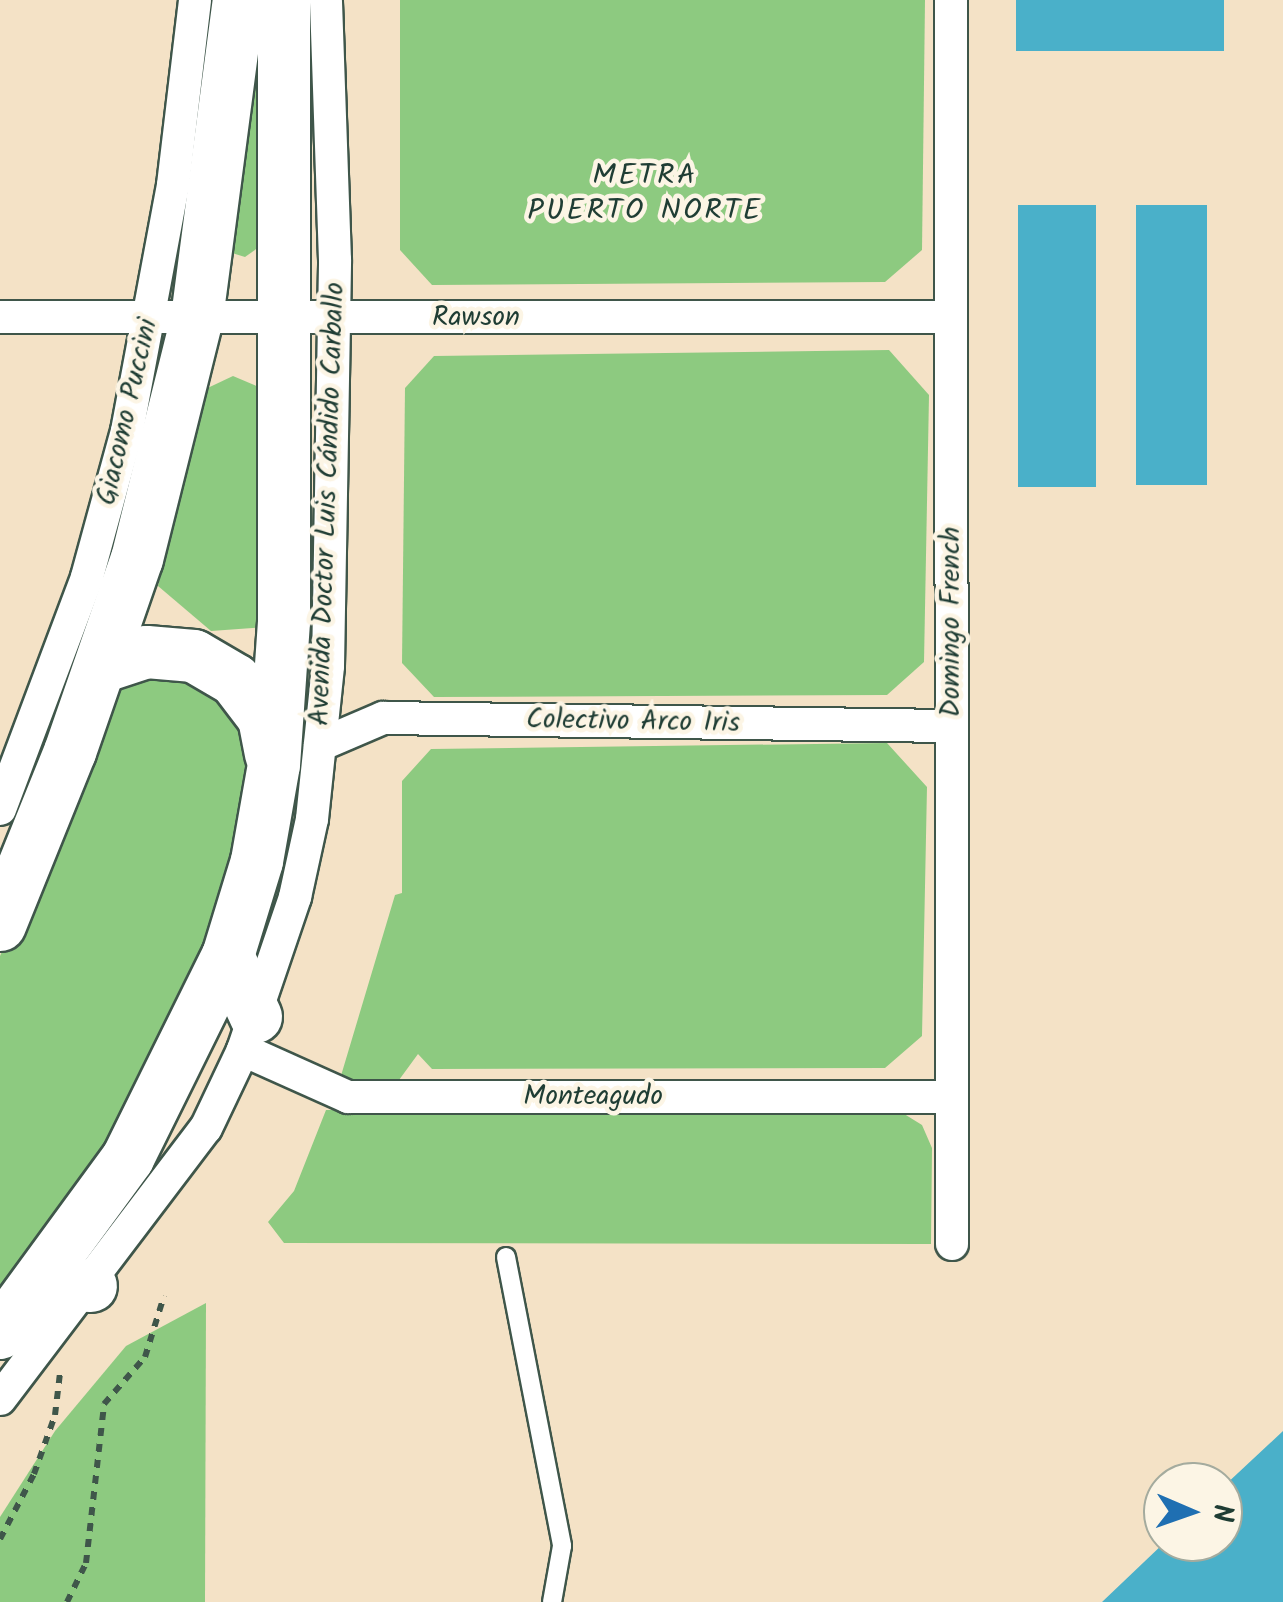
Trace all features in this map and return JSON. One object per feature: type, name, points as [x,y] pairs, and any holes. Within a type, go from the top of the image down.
[{"type":"main road","points":[[0,925],[102,667],[137,559],[174,318],[239,0]]},
{"type":"main road","name":"Avenida Doctor Luis Cándido Carballo","points":[[0,1333],[66,1295],[128,1158],[228,956],[257,862],[297,755],[284,621],[284,0]]},
{"type":"main road","points":[[87,577],[137,559]]},
{"type":"main road","points":[[102,667],[146,652],[194,656],[236,680],[297,755]]},
{"type":"main road","points":[[228,956],[249,1034]]},
{"type":"street","name":"Giacomo Puccini","points":[[0,809],[87,577],[174,318],[195,0]]},
{"type":"street","name":"Avenida Doctor Luis Cándido Carballo","points":[[0,1399],[66,1295],[206,1128],[249,1034],[295,897],[297,755],[328,666],[334,318],[326,0]]},
{"type":"street","name":"Domingo French","points":[[951,0],[952,1244]]},
{"type":"street","name":"Rawson","points":[[0,317],[951,317]]},
{"type":"street","name":"Colectivo Arco Iris","points":[[297,755],[383,718],[952,726]]},
{"type":"street","name":"Monteagudo","points":[[249,1034],[348,1097],[952,1098]]},
{"type":"lane","points":[[506,1258],[562,1546],[552,1602]]},
{"type":"path","points":[[0,1539],[55,1415],[66,1295]]},
{"type":"path","points":[[67,1602],[86,1563],[104,1404],[144,1357],[164,1296]]},
{"type":"green space","points":[[268,0],[266,242],[245,257],[232,253],[226,241],[240,134]]},
{"type":"green space","points":[[400,0],[925,0],[922,250],[885,282],[432,285],[400,250]]},
{"type":"green space","points":[[889,350],[929,395],[924,662],[887,695],[434,697],[402,663],[405,388],[434,356]]},
{"type":"green space","points":[[233,376],[259,387],[265,627],[211,631],[158,586],[197,393]]},
{"type":"green space","points":[[126,675],[207,682],[241,727],[249,759],[237,877],[184,1026],[0,1306],[0,956],[112,690]]},
{"type":"green space","points":[[887,743],[927,787],[922,1036],[885,1068],[432,1069],[418,1054],[399,1080],[340,1079],[395,895],[402,893],[402,781],[431,749]]},
{"type":"green space","points":[[326,1110],[901,1112],[922,1125],[932,1148],[931,1244],[284,1243],[268,1222],[294,1191]]},
{"type":"green space","points":[[206,1303],[205,1602],[0,1602],[0,1517],[55,1431],[126,1346]]},
{"type":"water","points":[[1016,0],[1224,0],[1224,51],[1016,51]]},
{"type":"water","points":[[1018,205],[1096,205],[1096,487],[1018,487]]},
{"type":"water","points":[[1136,205],[1207,205],[1207,485],[1136,485]]},
{"type":"water","points":[[1283,1431],[1283,1602],[1102,1602],[1144,1562],[1243,1562],[1243,1468]]},
{"type":"district","name":"METRA PUERTO NORTE","points":[[645,193]]}]
